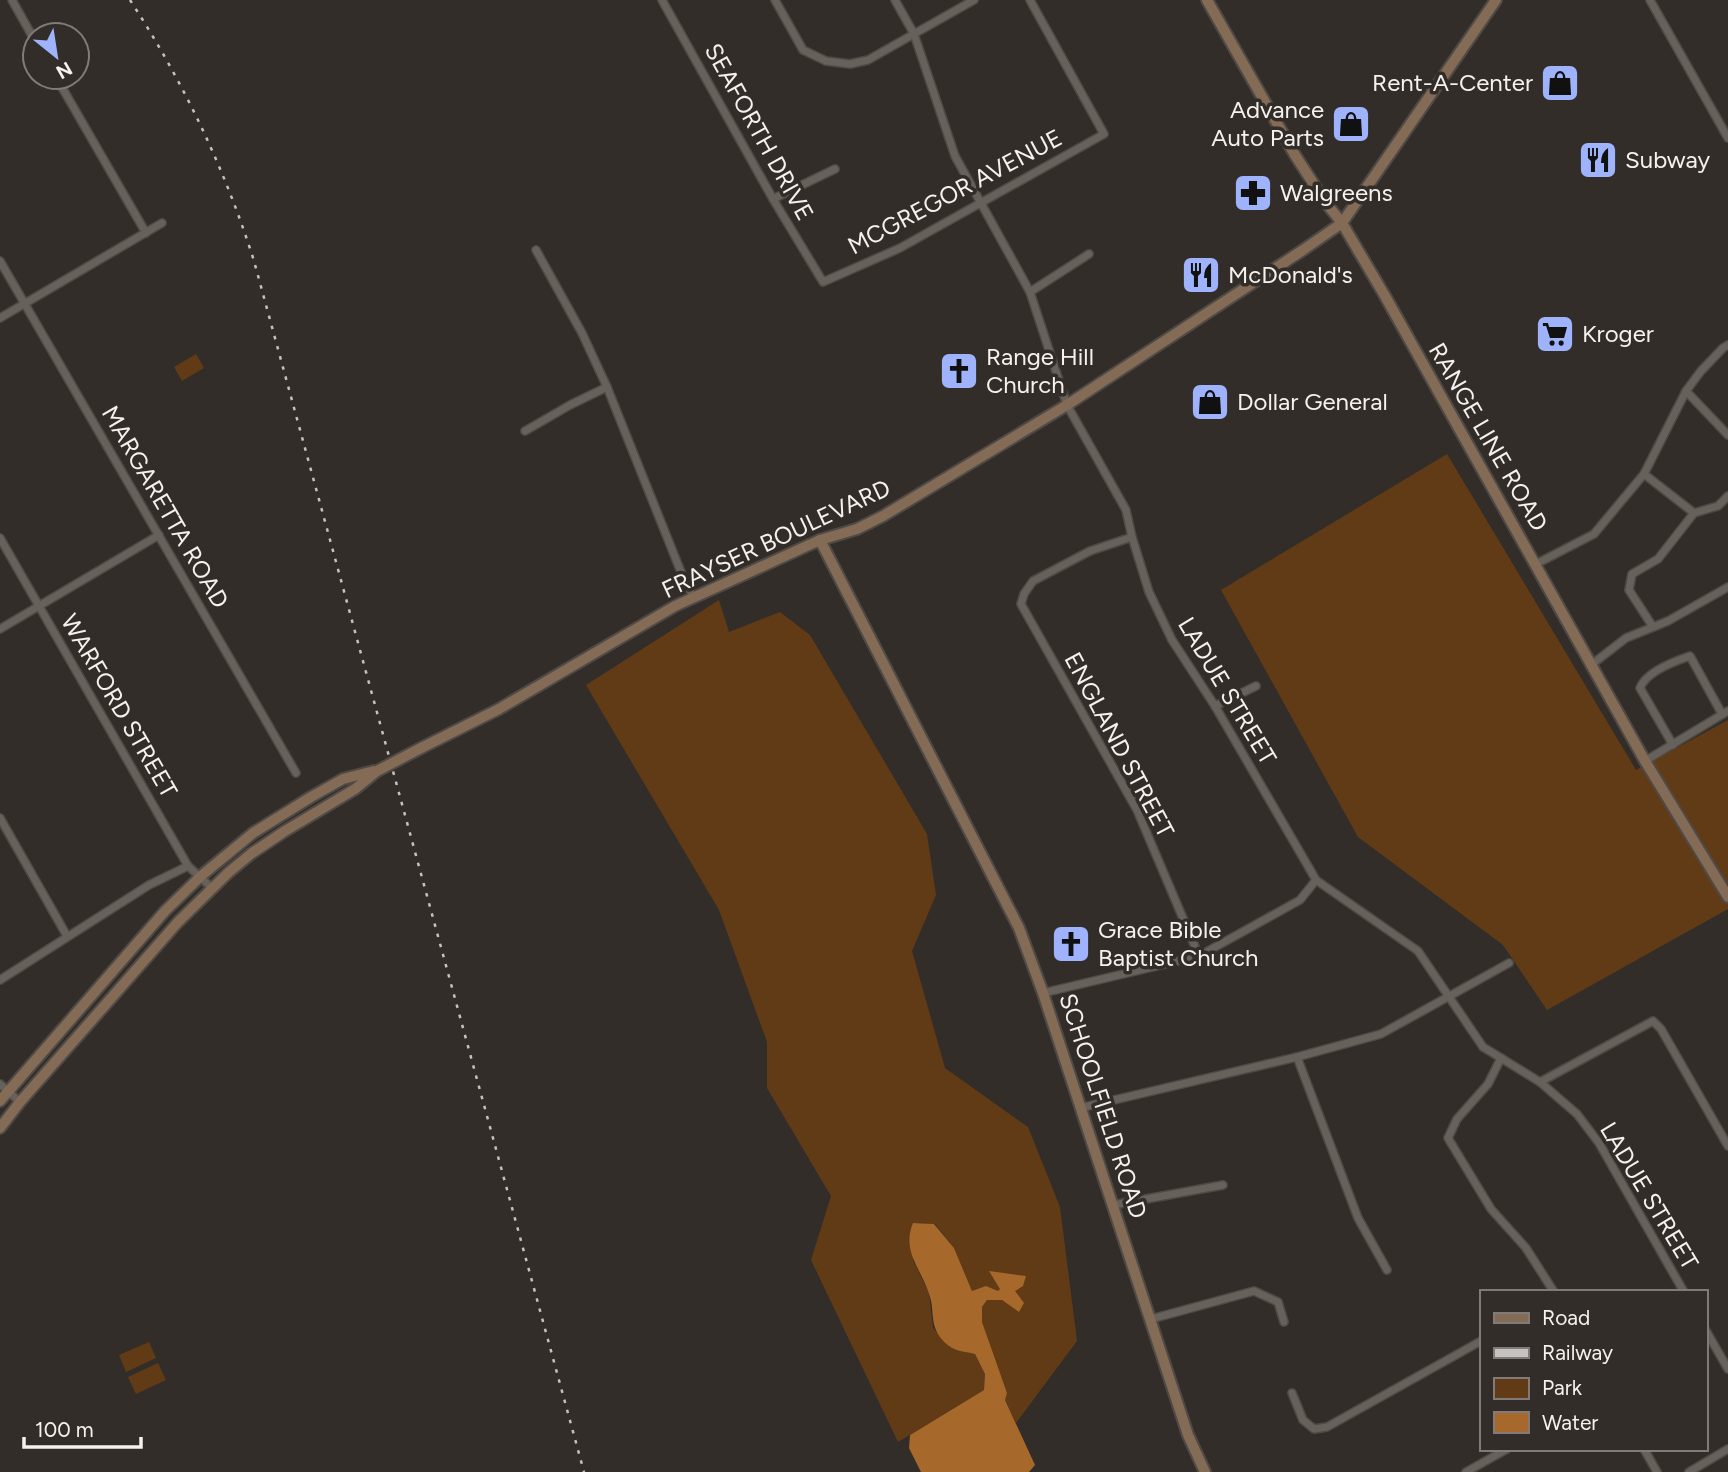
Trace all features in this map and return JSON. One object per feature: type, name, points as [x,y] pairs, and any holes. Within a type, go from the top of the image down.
[{"type":"main road","name":"RANGE LINE ROAD","points":[[1207,0],[1295,155],[1342,223],[1645,761],[1728,898]]},
{"type":"main road","name":"FRAYSER BOULEVARD","points":[[377,771],[499,709],[675,607],[820,540],[857,529],[883,516],[1067,405],[1342,223],[1496,0]]},
{"type":"main road","name":"SCHOOLFIELD ROAD","points":[[820,540],[1019,928],[1043,993],[1188,1435],[1205,1472]]},
{"type":"main road","points":[[0,1101],[4,1087],[165,911],[201,876],[253,833],[311,797],[343,779],[377,771]]},
{"type":"main road","points":[[0,1128],[178,922],[212,888],[252,853],[355,789],[377,771]]},
{"type":"street","points":[[12,0],[24,21]]},
{"type":"street","name":"SEAFORTH DRIVE","points":[[662,0],[773,199],[823,282]]},
{"type":"street","points":[[775,0],[803,50],[826,61],[850,64],[869,60],[974,0]]},
{"type":"street","name":"LADUE STREET","points":[[895,0],[914,34],[955,156],[1030,292],[1067,405],[1126,509],[1149,592],[1172,640],[1215,706],[1316,880],[1418,951],[1483,1047],[1540,1082],[1577,1114],[1599,1143],[1683,1290]]},
{"type":"street","name":"MCGREGOR AVENUE","points":[[823,282],[900,248],[1104,134],[1030,0]]},
{"type":"street","points":[[1650,0],[1728,138]]},
{"type":"street","points":[[64,91],[146,233]]},
{"type":"street","points":[[773,199],[835,169]]},
{"type":"street","points":[[0,318],[162,223]]},
{"type":"street","points":[[536,250],[582,333],[607,387],[683,577],[694,598]]},
{"type":"street","points":[[1030,292],[1089,254]]},
{"type":"street","name":"MARGARETTA ROAD","points":[[0,261],[296,773]]},
{"type":"street","points":[[1536,564],[1594,534],[1644,474],[1686,391],[1701,371],[1728,345]]},
{"type":"street","points":[[525,431],[607,387]]},
{"type":"street","points":[[1686,391],[1728,435]]},
{"type":"street","points":[[1644,474],[1694,513]]},
{"type":"street","points":[[1653,626],[1629,590],[1632,574],[1658,559],[1694,513],[1718,506],[1728,496]]},
{"type":"street","points":[[0,629],[159,535]]},
{"type":"street","name":"WARFORD STREET","points":[[0,537],[188,866],[212,888]]},
{"type":"street","name":"ENGLAND STREET","points":[[1132,537],[1090,551],[1033,581],[1021,604],[1137,810],[1199,956]]},
{"type":"street","points":[[1591,665],[1620,641],[1668,621],[1728,587]]},
{"type":"street","points":[[1645,761],[1673,745],[1725,712],[1690,656],[1671,662],[1643,682],[1640,688],[1673,745]]},
{"type":"street","points":[[1215,706],[1256,686]]},
{"type":"street","points":[[0,818],[67,936]]},
{"type":"street","points":[[0,980],[149,885],[188,866]]},
{"type":"street","points":[[1043,993],[1199,956],[1300,900],[1316,880]]},
{"type":"street","points":[[1080,1108],[1297,1057],[1381,1034],[1509,963]]},
{"type":"street","points":[[1540,1082],[1653,1021],[1661,1029],[1728,1146]]},
{"type":"street","points":[[1297,1057],[1358,1218],[1387,1270]]},
{"type":"street","points":[[1500,1058],[1488,1084],[1457,1119],[1448,1138],[1491,1209],[1526,1248],[1553,1290]]},
{"type":"street","points":[[4,1087],[20,1102]]},
{"type":"street","points":[[1113,1205],[1223,1185]]},
{"type":"street","points":[[1151,1319],[1254,1291],[1278,1302],[1283,1322]]},
{"type":"street","points":[[1707,1332],[1728,1369]]},
{"type":"street","points":[[1292,1393],[1303,1420],[1314,1429],[1327,1427],[1480,1342]]},
{"type":"street","points":[[1689,1472],[1728,1449]]},
{"type":"street","points":[[1466,1472],[1503,1451]]},
{"type":"street","points":[[1645,1451],[1657,1472]]},
{"type":"green space","points":[[196,354],[204,368],[182,381],[174,367]]},
{"type":"green space","points":[[1447,454],[1636,770],[1728,720],[1728,909],[1547,1010],[1503,945],[1358,837],[1221,590]]},
{"type":"green space","points":[[719,600],[729,632],[780,612],[810,635],[927,834],[936,895],[912,951],[945,1068],[1028,1127],[1060,1207],[1077,1341],[1016,1423],[1005,1400],[982,1322],[982,1307],[987,1300],[1002,1300],[1020,1312],[990,1272],[1001,1289],[972,1291],[954,1248],[935,1224],[913,1223],[913,1260],[929,1293],[933,1328],[950,1347],[975,1354],[985,1374],[984,1390],[898,1442],[811,1260],[831,1196],[767,1088],[767,1042],[719,910],[586,685]]},
{"type":"green space","points":[[149,1342],[156,1358],[126,1372],[119,1355]]},
{"type":"green space","points":[[158,1363],[166,1380],[136,1394],[128,1377]]},
{"type":"water","points":[[913,1223],[934,1224],[954,1248],[972,1291],[986,1286],[998,1291],[1000,1289],[989,1271],[1026,1276],[1023,1286],[1015,1291],[1024,1303],[1019,1312],[1002,1300],[987,1300],[982,1307],[982,1322],[1007,1393],[1005,1400],[1035,1465],[1029,1472],[921,1472],[909,1448],[910,1435],[984,1390],[985,1374],[975,1354],[952,1348],[937,1333],[931,1299],[909,1242]]},
{"type":"railway","points":[[130,0],[168,62],[201,126],[230,193],[254,261],[584,1472]]},
{"type":"place","name":"Rent-A-Center","points":[[1560,83]]},
{"type":"place","name":"Advance Auto Parts","points":[[1351,124]]},
{"type":"place","name":"Subway","points":[[1598,160]]},
{"type":"place","name":"Walgreens","points":[[1253,193]]},
{"type":"place","name":"McDonald's","points":[[1201,275]]},
{"type":"place","name":"Kroger","points":[[1555,334]]},
{"type":"place","name":"Range Hill Church","points":[[959,371]]},
{"type":"place","name":"Dollar General","points":[[1210,402]]},
{"type":"place","name":"Grace Bible Baptist Church","points":[[1071,944]]}]
